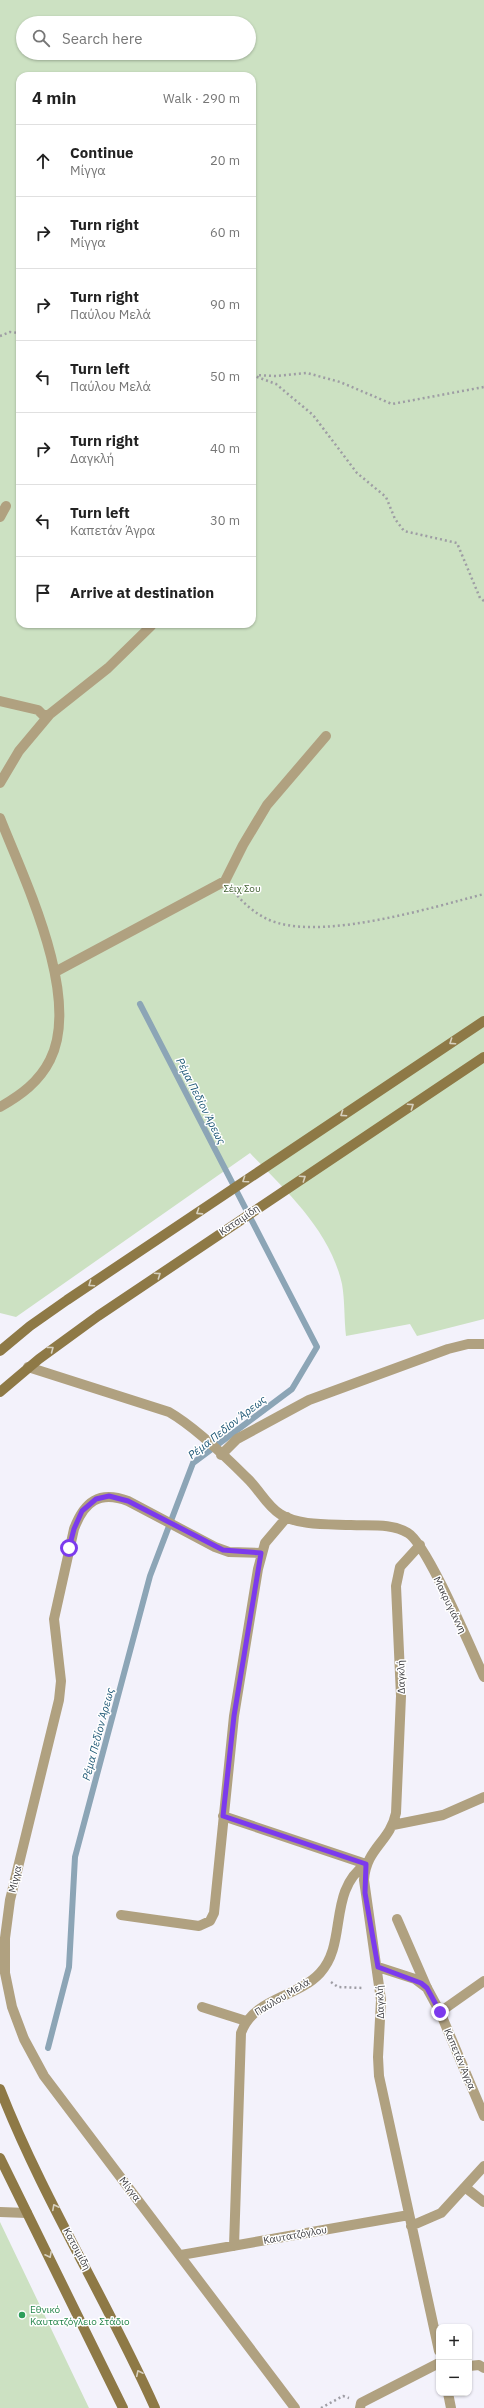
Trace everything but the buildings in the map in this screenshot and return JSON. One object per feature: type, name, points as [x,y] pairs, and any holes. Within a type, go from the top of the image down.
[{"type":"main road","points":[[0,1351],[49,1313],[484,1021]]},
{"type":"main road","name":"Κατσιμίδη","points":[[0,1392],[28,1367],[98,1316],[484,1057]]},
{"type":"main road","name":"Κατσιμίδη","points":[[0,2089],[28,2153],[101,2295],[156,2408]]},
{"type":"main road","points":[[0,2158],[123,2408]]},
{"type":"street","points":[[0,517],[6,506]]},
{"type":"street","points":[[0,782],[23,745],[50,714],[108,668],[149,628]]},
{"type":"street","points":[[0,701],[38,710],[44,716],[50,714]]},
{"type":"street","points":[[55,972],[225,881],[243,845],[268,805],[326,736]]},
{"type":"street","points":[[0,818],[40,922],[55,972],[58,1023],[53,1052],[44,1070],[32,1084],[0,1107]]},
{"type":"street","points":[[215,1450],[309,1400],[448,1349],[468,1344],[484,1344]]},
{"type":"street","points":[[28,1367],[168,1412],[186,1422],[248,1479],[269,1504],[287,1517],[265,1543],[261,1553],[234,1716],[214,1913],[210,1921],[199,1926],[121,1915]]},
{"type":"street","name":"Μίγγα","points":[[261,1553],[223,1550],[124,1499],[101,1497],[93,1501],[82,1511],[74,1529],[54,1619],[61,1682],[59,1700],[10,1900],[5,1938],[6,1973],[17,2025],[44,2076],[181,2255],[295,2408]]},
{"type":"street","name":"Μακρυγιάννη","points":[[287,1517],[331,1524],[395,1528],[412,1536],[420,1545],[484,1677]]},
{"type":"street","name":"Δαγκλή","points":[[420,1545],[400,1566],[396,1586],[401,1696],[398,1797],[393,1825],[366,1864],[365,1893],[381,1989],[382,2009],[378,2057],[379,2076],[436,2338]]},
{"type":"street","points":[[393,1825],[443,1815],[484,1797]]},
{"type":"street","points":[[223,1816],[366,1864]]},
{"type":"street","name":"Παύλου Μελά","points":[[234,2246],[240,2038],[246,2021],[260,2008],[310,1981],[322,1970],[332,1950],[344,1893],[354,1874],[366,1864]]},
{"type":"street","points":[[397,1919],[427,1988]]},
{"type":"street","name":"Καπετάν Άγρα","points":[[378,1967],[415,1979],[427,1988],[440,2012],[484,2116]]},
{"type":"street","points":[[440,2012],[484,1981]]},
{"type":"street","points":[[202,2007],[246,2021]]},
{"type":"street","points":[[411,2226],[435,2217],[466,2188],[484,2166]]},
{"type":"street","points":[[466,2188],[484,2202]]},
{"type":"street","points":[[0,2212],[27,2213]]},
{"type":"street","name":"Καυτατζόγλου","points":[[181,2255],[409,2215]]},
{"type":"street","points":[[360,2408],[361,2403],[436,2366]]},
{"type":"street","points":[[472,2366],[484,2368]]},
{"type":"street","points":[[449,2396],[451,2408]]},
{"type":"path","points":[[0,336],[10,332],[16,333]]},
{"type":"path","points":[[256,375],[276,376],[307,373],[340,382],[392,404],[484,387]]},
{"type":"path","points":[[256,376],[276,384],[313,415],[357,473],[386,497],[395,519],[404,531],[457,543],[480,598],[484,601]]},
{"type":"path","points":[[225,881],[243,902],[259,914],[279,923],[303,927],[359,923],[484,894]]},
{"type":"path","points":[[338,1987],[381,1989]]},
{"type":"path","points":[[321,2408],[343,2396]]},
{"type":"green space","name":"Σέιχ Σου","points":[[0,0],[484,0],[484,1319],[417,1336],[410,1324],[346,1336],[342,1284],[336,1264],[328,1246],[305,1212],[250,1153],[16,1317],[0,1313]]},
{"type":"green space","name":"Εθνικό Καυτατζόγλειο Στάδιο","points":[[0,2222],[89,2408],[0,2408]]},
{"type":"waterway","name":"Ρέμα Πεδίον Άρεως","points":[[48,2048],[69,1967],[75,1857],[150,1576],[193,1463],[292,1389],[317,1347],[140,1004]]},
{"type":"place","name":"Εθνικό Καυτατζόγλειο Στάδιο","points":[[22,2315]]},
{"type":"route","points":[[69,1548],[74,1529],[82,1511],[96,1499],[109,1496],[120,1498],[145,1509],[215,1547],[229,1552],[261,1553],[234,1716],[223,1816],[366,1864],[364,1880],[365,1893],[378,1967],[408,1976],[421,1983],[427,1988],[440,2012]]}]
